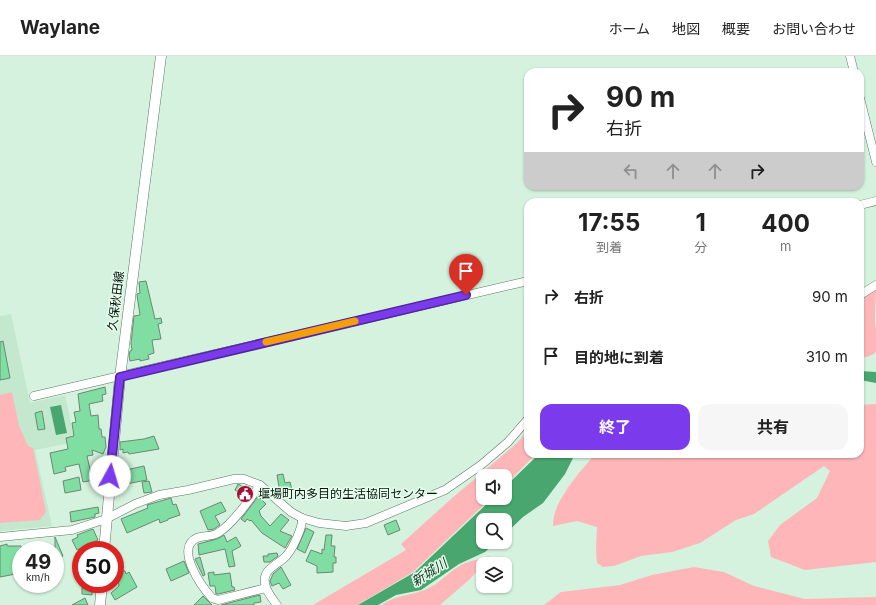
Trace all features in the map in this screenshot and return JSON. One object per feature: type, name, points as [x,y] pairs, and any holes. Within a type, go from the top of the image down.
[{"type":"main road","name":"久保秋田線","points":[[105,541],[120,377],[161,56]]},
{"type":"main road","points":[[100,605],[101,593]]},
{"type":"street","points":[[850,56],[853,68]]},
{"type":"street","points":[[864,114],[876,162]]},
{"type":"street","points":[[864,204],[876,201]]},
{"type":"street","points":[[34,396],[524,282]]},
{"type":"street","points":[[864,292],[876,285]]},
{"type":"street","points":[[0,537],[72,530],[106,519],[159,494],[188,490],[234,479],[244,479],[260,485],[291,512],[302,518],[319,523],[346,526],[366,523],[445,490],[481,465],[508,442],[524,424]]},
{"type":"street","points":[[260,485],[246,505],[218,534],[197,538],[192,542],[188,549],[188,557],[197,578],[212,598],[218,600],[266,588]]},
{"type":"street","points":[[277,605],[266,588],[266,572],[288,555],[302,522],[302,518]]},
{"type":"shaded area","points":[[876,288],[876,352],[865,357],[864,357],[864,296]]},
{"type":"shaded area","points":[[11,314],[30,403],[65,395],[75,442],[35,450],[52,526],[0,531],[0,316]]},
{"type":"shaded area","points":[[12,392],[19,426],[28,446],[33,448],[46,512],[40,520],[0,523],[0,395]]},
{"type":"shaded area","points":[[876,404],[876,562],[805,570],[771,557],[768,541],[780,525],[817,498],[830,471],[824,466],[754,514],[736,520],[700,543],[672,552],[641,556],[614,566],[603,567],[597,563],[597,527],[577,521],[553,526],[557,507],[562,497],[592,458],[864,458],[864,405]]},
{"type":"shaded area","points":[[524,435],[524,458],[532,458],[512,478],[512,469],[486,469],[517,443]]},
{"type":"shaded area","points":[[476,478],[476,505],[484,505],[413,572],[357,605],[313,605],[406,550],[401,544]]},
{"type":"shaded area","points":[[476,560],[476,572],[440,605],[382,605],[387,601],[425,590],[435,585],[454,569]]},
{"type":"shaded area","points":[[694,567],[724,572],[754,586],[805,599],[876,597],[876,605],[544,605],[561,592],[620,585],[652,575]]},
{"type":"water","points":[[864,371],[876,372],[876,383],[864,381]]},
{"type":"water","points":[[61,405],[67,433],[56,435],[50,407]]},
{"type":"water","points":[[535,458],[573,458],[565,474],[543,503],[523,517],[512,527],[512,513],[477,513],[486,505],[512,505],[512,480]]},
{"type":"water","name":"新城川","points":[[476,514],[476,549],[488,549],[485,552],[459,564],[421,590],[396,595],[378,605],[358,605],[415,572]]},
{"type":"building","points":[[146,281],[155,319],[161,318],[162,323],[158,324],[161,339],[152,340],[154,353],[148,355],[149,359],[130,361],[129,356],[130,351],[132,350],[131,343],[134,316],[140,315],[137,295],[140,293],[139,282]]},
{"type":"building","points":[[3,341],[10,378],[0,380],[0,342]]},
{"type":"building","points":[[105,387],[106,394],[102,395],[103,401],[89,404],[91,416],[98,415],[99,429],[101,429],[102,437],[105,437],[106,447],[103,454],[92,450],[93,455],[87,456],[94,480],[83,482],[79,464],[65,467],[66,471],[54,474],[50,453],[68,449],[66,438],[74,436],[72,423],[76,422],[74,412],[80,411],[78,394]]},
{"type":"building","points":[[42,411],[45,429],[38,430],[35,413]]},
{"type":"building","points":[[154,436],[159,449],[129,454],[128,452],[123,453],[123,449],[120,450],[120,442],[144,439]]},
{"type":"building","points":[[144,466],[147,480],[126,484],[125,480],[121,481],[118,469],[125,467],[126,470]]},
{"type":"building","points":[[283,474],[285,483],[290,482],[292,490],[280,493],[277,475]]},
{"type":"building","points":[[79,477],[81,490],[65,493],[63,481]]},
{"type":"building","points":[[149,481],[152,492],[144,493],[142,482]]},
{"type":"building","name":"堰場町内多目的生活協同センター","points":[[238,484],[251,488],[245,496],[235,490]]},
{"type":"building","points":[[260,494],[259,497],[266,504],[259,511],[261,516],[270,526],[281,514],[289,520],[280,531],[292,536],[285,548],[262,533],[251,520],[250,521],[247,519],[245,522],[241,519]]},
{"type":"building","points":[[171,498],[173,505],[176,504],[180,515],[160,523],[159,519],[127,533],[121,519],[148,508],[147,505]]},
{"type":"building","points":[[221,502],[226,511],[215,516],[220,525],[214,529],[208,530],[200,511]]},
{"type":"building","points":[[98,507],[99,513],[95,514],[95,517],[71,522],[70,512]]},
{"type":"building","points":[[396,520],[400,530],[388,535],[384,525]]},
{"type":"building","points":[[306,528],[314,532],[305,553],[297,549]]},
{"type":"building","points":[[93,529],[98,540],[72,541],[78,537],[77,535]]},
{"type":"building","points":[[224,535],[227,542],[236,537],[241,546],[232,551],[235,566],[229,567],[225,549],[199,555],[198,544],[217,539]]},
{"type":"building","points":[[326,535],[332,535],[331,546],[335,546],[334,557],[336,557],[336,563],[333,563],[333,572],[317,573],[317,566],[306,561],[311,550],[322,554]]},
{"type":"building","points":[[7,544],[7,546],[12,546],[12,575],[0,577],[0,546]]},
{"type":"building","points":[[277,553],[278,556],[270,562],[264,562],[263,556]]},
{"type":"building","points":[[200,557],[205,575],[203,576],[195,559]]},
{"type":"building","points":[[184,561],[189,573],[171,581],[166,569]]},
{"type":"building","points":[[281,567],[291,585],[283,589],[279,583],[272,586],[270,581],[273,574]]},
{"type":"building","points":[[124,571],[126,574],[129,572],[137,587],[115,600],[111,593],[124,593]]},
{"type":"building","points":[[214,572],[214,575],[230,573],[232,587],[234,587],[235,590],[216,594],[215,586],[210,586],[208,573]]},
{"type":"building","points":[[92,593],[92,595],[82,594]]},
{"type":"building","points":[[260,595],[261,602],[254,603],[254,605],[221,605]]},
{"type":"building","points":[[203,596],[212,605],[194,605]]},
{"type":"building","points":[[85,598],[88,605],[72,605]]},
{"type":"slow traffic","points":[[266,342],[355,321]]},
{"type":"place","name":"堰場町内多目的生活協同センター","points":[[245,494]]},
{"type":"route","points":[[110,476],[120,377],[466,295]]}]
